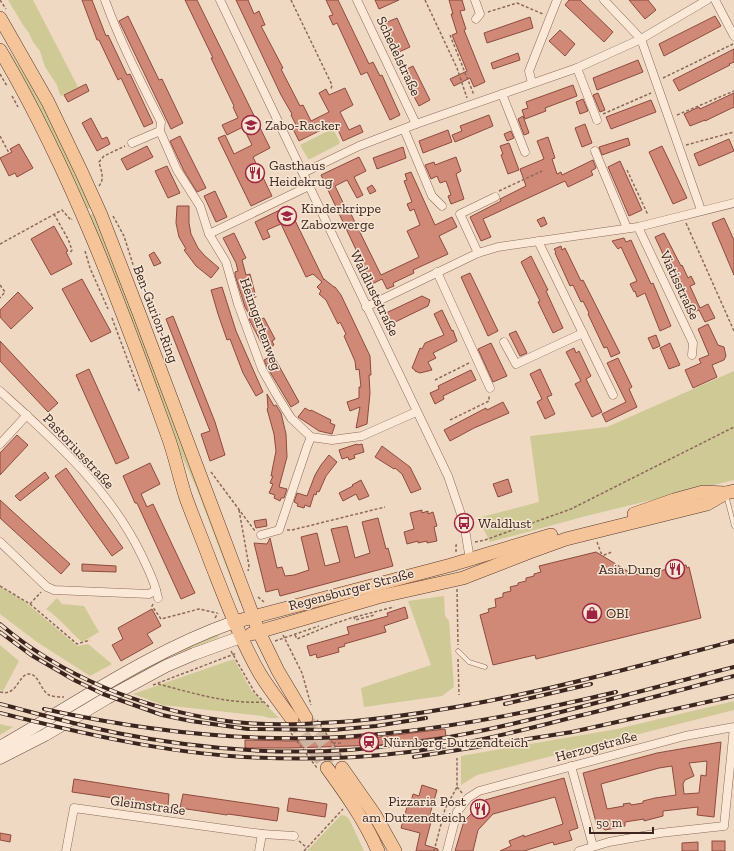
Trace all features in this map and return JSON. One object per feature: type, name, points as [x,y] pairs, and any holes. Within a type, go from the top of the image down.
[{"type":"main road","name":"Ben-Gurion-Ring","points":[[0,18],[51,108],[101,215],[259,632],[278,671],[311,714]]},
{"type":"main road","points":[[0,50],[64,172],[89,229],[167,434],[186,497],[234,622],[261,676],[292,719]]},
{"type":"main road","name":"Regensburger Straße","points":[[0,747],[165,652],[196,636],[234,622],[470,560],[564,531],[645,510],[703,492],[730,492]]},
{"type":"main road","name":"Regensburger Straße","points":[[0,758],[45,735],[107,698],[166,666],[194,654],[241,637],[388,594],[457,585],[479,573],[558,542],[707,504],[730,492]]},
{"type":"main road","points":[[457,585],[468,568],[470,560]]},
{"type":"main road","points":[[344,765],[395,851]]},
{"type":"main road","points":[[327,768],[350,800],[369,832],[378,851]]},
{"type":"street","name":"Heimgartenweg","points":[[106,0],[112,20],[161,122],[160,131],[177,170],[190,193],[200,206],[209,234],[226,262],[238,304],[262,369],[291,418],[311,437]]},
{"type":"street","name":"Waldluststraße","points":[[220,0],[450,481],[464,523],[470,560]]},
{"type":"street","name":"Schedelstraße","points":[[357,0],[416,124]]},
{"type":"street","points":[[475,0],[478,17]]},
{"type":"street","points":[[532,83],[529,71],[557,0]]},
{"type":"street","points":[[604,0],[641,38],[700,210]]},
{"type":"street","points":[[303,173],[359,146],[416,124],[577,68],[641,38],[707,0]]},
{"type":"street","points":[[715,0],[734,36]]},
{"type":"street","points":[[577,68],[596,118]]},
{"type":"street","points":[[502,94],[524,152]]},
{"type":"street","points":[[404,129],[432,196],[442,206]]},
{"type":"street","points":[[132,143],[160,131]]},
{"type":"street","points":[[595,151],[627,228]]},
{"type":"street","points":[[209,234],[310,186]]},
{"type":"street","points":[[478,253],[460,214],[495,196]]},
{"type":"street","points":[[366,307],[478,253],[498,247],[627,228],[700,210],[733,205]]},
{"type":"street","name":"Viatisstraße","points":[[638,226],[693,343],[692,355]]},
{"type":"street","points":[[538,241],[613,395]]},
{"type":"street","points":[[437,272],[490,388]]},
{"type":"street","points":[[504,342],[516,364],[583,333]]},
{"type":"street","name":"Pastoriusstraße","points":[[0,391],[84,470],[105,495],[134,539],[153,580],[157,594]]},
{"type":"street","points":[[261,535],[279,530],[311,437],[332,440],[362,436],[416,412]]},
{"type":"street","name":"Pastoriusstraße","points":[[0,444],[27,415]]},
{"type":"street","points":[[0,542],[47,587],[54,590],[157,594]]},
{"type":"street","points":[[579,851],[609,842],[724,826],[734,727]]},
{"type":"street","name":"Herzogstraße","points":[[447,851],[457,812],[468,798],[479,790],[685,736],[734,727]]},
{"type":"street","points":[[571,766],[593,846]]},
{"type":"street","name":"Gleimstraße","points":[[66,851],[74,808],[262,834],[294,836]]},
{"type":"street","points":[[259,851],[262,834]]},
{"type":"lane","points":[[730,492],[734,526]]},
{"type":"lane","points":[[458,651],[469,662],[485,667]]},
{"type":"path","points":[[291,0],[332,85],[331,89]]},
{"type":"path","points":[[425,0],[473,104]]},
{"type":"path","points":[[478,17],[517,3],[550,18]]},
{"type":"path","points":[[450,35],[467,74],[473,104]]},
{"type":"path","points":[[656,82],[734,44]]},
{"type":"path","points":[[0,74],[7,86]]},
{"type":"path","points":[[596,118],[659,90]]},
{"type":"path","points":[[669,118],[734,91]]},
{"type":"path","points":[[10,92],[21,112]]},
{"type":"path","points":[[679,147],[734,132]]},
{"type":"path","points":[[0,136],[9,153]]},
{"type":"path","points":[[99,186],[102,182],[102,174],[99,162],[104,156],[132,143]]},
{"type":"path","points":[[627,170],[652,223]]},
{"type":"path","points":[[495,196],[497,192],[542,171]]},
{"type":"path","points":[[0,244],[62,210],[70,220],[76,218]]},
{"type":"path","points":[[54,214],[68,239],[72,250],[69,254]]},
{"type":"path","points":[[682,215],[734,331]]},
{"type":"path","points":[[84,247],[90,268],[109,311]]},
{"type":"path","points":[[0,285],[5,292],[0,298]]},
{"type":"path","points":[[112,318],[141,396]]},
{"type":"path","points":[[435,380],[477,359]]},
{"type":"path","points":[[450,420],[489,401],[490,388]]},
{"type":"path","points":[[467,543],[480,541],[571,509],[734,427]]},
{"type":"path","points":[[209,470],[256,532],[261,535]]},
{"type":"path","points":[[279,530],[292,530],[385,507]]},
{"type":"path","points":[[239,508],[249,566],[249,575]]},
{"type":"path","points":[[596,540],[601,553],[604,555],[612,552]]},
{"type":"path","points":[[480,541],[481,547]]},
{"type":"path","points":[[456,545],[456,554]]},
{"type":"path","points":[[457,585],[458,695]]},
{"type":"path","points":[[0,586],[30,604],[77,644],[90,640]]},
{"type":"path","points":[[30,604],[47,587]]},
{"type":"path","points":[[157,594],[152,606],[161,619],[199,609],[218,613]]},
{"type":"path","points":[[258,597],[270,612]]},
{"type":"path","points":[[296,635],[297,639],[354,617],[394,607]]},
{"type":"path","points":[[354,617],[355,620],[375,615]]},
{"type":"path","points":[[278,626],[302,673],[311,714],[333,743],[344,765]]},
{"type":"path","points":[[150,686],[232,655]]},
{"type":"path","points":[[293,664],[297,662]]},
{"type":"path","points":[[0,692],[11,692],[28,674],[34,676],[46,693],[70,698]]},
{"type":"path","points":[[157,684],[222,700],[249,703],[263,702]]},
{"type":"path","points":[[333,743],[341,743]]},
{"type":"path","points":[[295,745],[300,745]]},
{"type":"path","points":[[434,851],[445,809],[456,787],[457,758]]},
{"type":"path","points":[[304,851],[345,808]]},
{"type":"shaded area","points":[[8,0],[33,0],[78,87],[61,96],[57,85],[45,67],[40,51]]},
{"type":"shaded area","points":[[10,52],[39,98],[92,207],[85,210],[7,54]]},
{"type":"shaded area","points":[[330,130],[334,131],[340,142],[339,144],[308,159],[300,145]]},
{"type":"shaded area","points":[[94,213],[243,602],[240,603],[196,487],[173,437],[88,216]]},
{"type":"shaded area","points":[[734,371],[734,480],[586,516],[490,542],[478,518],[539,502],[530,436],[607,427]]},
{"type":"shaded area","points":[[0,587],[24,601],[77,646],[88,644],[112,664],[90,676],[37,642],[0,614]]},
{"type":"shaded area","points":[[444,596],[445,616],[449,621],[454,687],[442,696],[364,707],[361,688],[431,665],[408,601]]},
{"type":"shaded area","points":[[57,598],[62,604],[84,606],[99,632],[82,642],[56,616],[46,609]]},
{"type":"shaded area","points":[[217,633],[219,637],[171,656],[44,731],[42,727],[160,659]]},
{"type":"shaded area","points":[[0,645],[19,661],[3,691],[0,690]]},
{"type":"shaded area","points":[[234,659],[251,690],[279,718],[163,705],[133,694]]},
{"type":"shaded area","points":[[734,701],[734,710],[477,775],[461,785],[461,756],[617,729]]},
{"type":"shaded area","points":[[0,724],[13,727],[0,735]]},
{"type":"shaded area","points":[[341,815],[346,816],[349,819],[364,851],[307,851]]},
{"type":"building","points":[[82,0],[92,0],[106,36],[108,35],[127,75],[130,74],[153,123],[144,127],[121,78],[118,80],[99,40],[97,40]]},
{"type":"building","points":[[185,0],[197,0],[270,148],[253,157],[272,196],[251,206],[218,138],[225,135],[234,154],[252,145],[243,127],[227,135],[222,125],[238,118],[233,107],[234,106],[211,58],[213,58]]},
{"type":"building","points":[[236,0],[248,0],[254,14],[259,11],[265,25],[261,26],[283,68],[281,69],[300,106],[303,105],[311,121],[329,112],[319,93],[326,89],[329,95],[345,88],[353,105],[340,112],[349,130],[360,125],[363,132],[343,141],[335,123],[299,141],[293,129],[297,127],[291,115],[292,114],[281,95]]},
{"type":"building","points":[[326,0],[338,0],[369,64],[373,62],[380,76],[382,75],[400,115],[390,120],[367,72],[361,75],[337,23],[333,25],[329,16],[333,15]]},
{"type":"building","points":[[375,0],[399,0],[379,9]]},
{"type":"building","points":[[449,0],[462,0],[465,10],[460,11],[466,29],[464,30],[485,82],[474,87],[470,78],[454,86],[450,79],[467,71],[452,35],[457,33],[451,14],[453,14]]},
{"type":"building","points":[[569,0],[580,0],[613,32],[604,42],[565,5]]},
{"type":"building","points":[[629,0],[648,0],[656,10],[645,19]]},
{"type":"building","points":[[128,16],[159,80],[162,79],[183,123],[171,129],[119,21]]},
{"type":"building","points":[[715,16],[721,26],[664,56],[659,44]]},
{"type":"building","points":[[530,17],[533,28],[487,43],[484,33]]},
{"type":"building","points":[[397,18],[410,47],[399,52],[385,23]]},
{"type":"building","points":[[560,30],[575,44],[565,56],[549,41]]},
{"type":"building","points":[[734,49],[734,62],[679,91],[673,80]]},
{"type":"building","points":[[518,53],[520,60],[493,69],[491,63]]},
{"type":"building","points":[[638,60],[643,72],[597,90],[593,78]]},
{"type":"building","points":[[413,66],[430,100],[419,106],[401,72]]},
{"type":"building","points":[[86,84],[89,91],[68,102],[64,95]]},
{"type":"building","points":[[573,85],[577,96],[545,108],[546,111],[525,119],[522,110],[528,108],[526,102]]},
{"type":"building","points":[[598,93],[605,110],[600,112],[593,95]]},
{"type":"building","points":[[734,93],[734,107],[705,121],[690,126],[684,114],[699,107],[700,109]]},
{"type":"building","points":[[583,99],[588,111],[580,114],[576,102]]},
{"type":"building","points":[[651,100],[656,112],[611,129],[606,117]]},
{"type":"building","points":[[489,115],[493,126],[455,142],[452,135],[462,131],[460,126]]},
{"type":"building","points":[[523,116],[529,133],[524,135],[518,119]]},
{"type":"building","points":[[91,118],[102,139],[107,137],[110,144],[97,151],[82,123]]},
{"type":"building","points":[[585,124],[592,143],[582,147],[575,128]]},
{"type":"building","points":[[448,130],[452,142],[423,153],[419,141]]},
{"type":"building","points":[[511,131],[514,138],[507,141],[504,134]]},
{"type":"building","points":[[180,136],[206,188],[197,192],[184,171],[170,141]]},
{"type":"building","points":[[548,137],[555,158],[552,159],[557,174],[561,172],[562,175],[593,160],[596,168],[591,171],[593,175],[568,187],[565,181],[483,219],[491,237],[481,241],[470,217],[501,201],[500,199],[526,186],[520,169],[544,159],[537,141]]},
{"type":"building","points":[[628,138],[630,145],[602,155],[599,147]]},
{"type":"building","points":[[729,139],[734,151],[699,166],[694,154]]},
{"type":"building","points":[[509,143],[519,170],[508,174],[501,155],[503,154],[500,146]]},
{"type":"building","points":[[19,144],[33,168],[17,177],[15,173],[9,176],[0,158],[12,152],[10,149]]},
{"type":"building","points":[[147,146],[153,157],[127,170],[121,159]]},
{"type":"building","points":[[662,146],[687,198],[673,204],[649,152]]},
{"type":"building","points":[[403,147],[406,158],[377,169],[373,158]]},
{"type":"building","points":[[359,157],[366,171],[354,177],[363,195],[357,198],[347,180],[335,186],[347,211],[349,210],[381,275],[419,257],[407,231],[420,225],[414,209],[410,211],[407,204],[412,202],[404,181],[407,180],[405,174],[411,172],[435,225],[452,217],[457,227],[439,236],[448,254],[413,270],[414,273],[393,283],[394,286],[387,289],[382,279],[372,284],[321,175]]},
{"type":"building","points":[[456,157],[461,171],[456,174],[464,199],[451,204],[448,196],[451,195],[446,181],[440,183],[437,176],[431,179],[425,165],[434,162],[435,165]]},
{"type":"building","points":[[620,161],[642,210],[629,216],[608,167]]},
{"type":"building","points":[[167,166],[180,193],[168,198],[155,171]]},
{"type":"building","points":[[372,185],[376,191],[370,194],[367,188]]},
{"type":"building","points":[[215,191],[227,217],[216,222],[204,196]]},
{"type":"building","points":[[177,206],[189,206],[189,223],[191,234],[198,248],[219,268],[211,278],[196,266],[184,250],[186,249],[179,237],[176,223]]},
{"type":"building","points":[[288,206],[324,280],[335,287],[341,295],[370,356],[371,375],[369,375],[370,393],[367,424],[356,428],[360,407],[350,411],[347,402],[359,398],[359,387],[361,387],[359,369],[356,370],[355,361],[344,336],[346,334],[340,322],[338,324],[326,300],[319,294],[321,291],[317,287],[322,282],[313,274],[306,277],[281,224],[267,230],[270,237],[263,240],[255,222]]},
{"type":"building","points":[[544,217],[547,224],[541,227],[537,220]]},
{"type":"building","points":[[724,218],[734,240],[734,275],[712,223]]},
{"type":"building","points":[[54,226],[68,251],[66,252],[72,264],[51,275],[31,239]]},
{"type":"building","points":[[234,233],[246,258],[242,260],[246,275],[250,274],[256,297],[253,298],[255,304],[253,304],[261,319],[264,318],[275,339],[272,341],[274,345],[265,350],[249,319],[251,318],[245,307],[235,275],[235,272],[238,271],[236,263],[223,238]]},
{"type":"building","points":[[664,233],[688,278],[691,276],[695,284],[690,286],[700,308],[708,304],[715,318],[705,322],[699,310],[691,313],[676,284],[679,282],[671,266],[669,267],[655,237]]},
{"type":"building","points":[[624,238],[626,242],[631,240],[651,284],[653,283],[671,326],[660,331],[645,293],[637,297],[635,291],[634,292],[630,284],[637,281],[621,247],[618,249],[612,241]]},
{"type":"building","points":[[561,246],[562,250],[565,248],[581,281],[583,280],[620,353],[611,357],[607,347],[604,348],[583,301],[581,302],[573,285],[570,286],[555,253],[556,252],[554,249]]},
{"type":"building","points":[[154,252],[161,263],[154,266],[149,255]]},
{"type":"building","points":[[531,256],[548,290],[546,291],[563,328],[553,333],[538,302],[540,301],[521,262]]},
{"type":"building","points":[[470,273],[498,331],[488,336],[461,277]]},
{"type":"building","points":[[82,279],[111,332],[91,342],[62,289]]},
{"type":"building","points":[[222,287],[236,331],[263,392],[256,396],[243,373],[230,339],[227,340],[218,314],[211,290]]},
{"type":"building","points":[[18,292],[33,308],[11,329],[0,317],[0,310]]},
{"type":"building","points":[[422,296],[430,300],[428,306],[391,324],[386,313]]},
{"type":"building","points":[[442,310],[457,341],[433,353],[436,358],[428,362],[432,370],[420,373],[412,368],[420,348],[422,349],[425,343],[444,335],[434,314]]},
{"type":"building","points":[[173,316],[215,422],[225,455],[210,461],[201,434],[210,431],[166,319]]},
{"type":"building","points":[[708,324],[718,345],[724,347],[726,356],[724,360],[712,365],[717,377],[693,388],[685,370],[701,363],[699,359],[709,355],[698,329]]},
{"type":"building","points":[[516,331],[527,353],[520,356],[509,334]]},
{"type":"building","points":[[656,335],[660,346],[653,349],[648,338]]},
{"type":"building","points":[[0,341],[58,403],[48,412],[0,361]]},
{"type":"building","points":[[491,343],[507,376],[493,382],[478,349]]},
{"type":"building","points":[[670,343],[680,365],[669,369],[660,348]]},
{"type":"building","points":[[574,348],[576,353],[579,351],[591,376],[586,379],[602,412],[592,417],[575,384],[581,381],[566,352]]},
{"type":"building","points":[[273,355],[299,402],[291,407],[264,360]]},
{"type":"building","points":[[618,358],[632,387],[629,389],[637,407],[606,422],[602,414],[626,402],[607,363]]},
{"type":"building","points":[[89,369],[129,458],[116,464],[76,375]]},
{"type":"building","points":[[540,369],[552,395],[547,397],[555,414],[545,419],[537,402],[542,399],[530,374]]},
{"type":"building","points":[[471,370],[476,380],[443,396],[444,399],[435,404],[430,393],[439,389],[438,386]]},
{"type":"building","points":[[267,394],[274,406],[276,405],[281,413],[286,434],[287,457],[279,487],[287,489],[284,498],[281,498],[280,501],[274,498],[275,495],[269,493],[273,484],[270,483],[273,476],[271,476],[276,451],[274,434],[267,409]]},
{"type":"building","points":[[503,402],[509,413],[474,428],[450,441],[444,430],[486,408],[487,410]]},
{"type":"building","points":[[305,408],[331,420],[330,423],[335,425],[332,434],[319,431],[298,417]]},
{"type":"building","points":[[17,435],[28,445],[0,475],[0,453]]},
{"type":"building","points":[[357,444],[362,444],[364,452],[354,455],[355,458],[349,460],[348,457],[342,459],[339,450]]},
{"type":"building","points":[[382,446],[410,467],[421,489],[411,493],[402,474],[395,468],[394,469],[375,457]]},
{"type":"building","points":[[329,455],[337,462],[326,476],[319,492],[317,491],[316,495],[314,494],[310,507],[305,505],[304,508],[297,506],[298,504],[294,502],[297,493],[307,496],[315,475]]},
{"type":"building","points":[[150,463],[160,484],[141,494],[147,507],[153,504],[195,593],[181,599],[123,476]]},
{"type":"building","points":[[66,468],[123,548],[112,556],[55,476]]},
{"type":"building","points":[[45,472],[49,478],[20,501],[15,496]]},
{"type":"building","points":[[508,479],[512,492],[498,497],[493,484]]},
{"type":"building","points":[[361,480],[369,496],[359,500],[356,494],[343,501],[339,493]]},
{"type":"building","points":[[0,500],[70,564],[61,574],[0,518]]},
{"type":"building","points":[[422,510],[422,513],[428,511],[428,514],[433,512],[437,526],[434,527],[437,541],[418,543],[418,541],[407,544],[404,532],[414,529],[410,513]]},
{"type":"building","points":[[378,518],[386,549],[388,548],[393,566],[280,596],[278,589],[266,592],[254,543],[267,544],[270,538],[277,568],[282,567],[285,576],[294,575],[309,570],[301,537],[317,533],[325,566],[340,562],[331,529],[347,526],[355,558],[370,553],[362,522]]},
{"type":"building","points":[[266,519],[267,526],[256,528],[254,521]]},
{"type":"building","name":"OBI","points":[[596,552],[629,572],[641,575],[686,565],[687,568],[689,567],[701,618],[536,659],[535,655],[493,665],[480,615],[489,612],[488,609],[496,607],[495,599],[503,597],[503,593],[511,591],[510,587],[518,585],[518,583],[526,581],[526,578],[541,572],[539,566]]},
{"type":"building","points":[[82,564],[116,566],[116,572],[82,571]]},
{"type":"building","points":[[405,607],[408,618],[384,626],[386,632],[344,644],[345,646],[338,648],[339,652],[317,658],[316,654],[310,656],[307,646],[349,634],[347,627],[388,616],[387,613]]},
{"type":"building","points":[[152,609],[161,626],[147,634],[153,643],[121,661],[112,645],[123,639],[118,628]]},
{"type":"building","points":[[445,729],[446,736],[379,745],[245,748],[245,740],[291,741],[348,739]]},
{"type":"building","points":[[721,742],[714,817],[697,815],[698,807],[663,811],[663,816],[644,821],[644,819],[625,822],[625,826],[605,830],[600,826],[597,826],[583,773],[657,753]],"holes":[[[707,761],[706,776],[701,775],[699,793],[684,794],[683,784],[685,780],[694,776],[689,763]],[[672,766],[676,795],[655,798],[643,801],[643,803],[631,805],[630,803],[623,804],[624,806],[607,809],[601,784],[659,768]]]},
{"type":"building","points":[[564,778],[578,828],[569,831],[572,840],[554,845],[553,842],[524,851],[500,851],[511,846],[509,841],[524,835],[524,837],[563,824],[555,797],[493,814],[478,830],[473,851],[455,851],[464,821],[485,800]]},
{"type":"building","points":[[74,779],[169,794],[168,806],[72,792]]},
{"type":"building","points":[[422,785],[437,790],[430,814],[433,814],[425,845],[438,849],[438,851],[416,851],[420,833],[401,828],[407,807],[409,808],[413,794],[419,796]]},
{"type":"building","points":[[183,794],[279,808],[277,821],[180,808]]},
{"type":"building","points":[[289,798],[327,804],[325,817],[287,811]]},
{"type":"building","points":[[0,833],[11,835],[10,842],[0,840]]},
{"type":"building","points":[[712,841],[725,841],[725,851],[712,851]]},
{"type":"building","points":[[698,842],[698,851],[682,851],[682,843]]},
{"type":"tunnel","points":[[306,718],[342,768]]},
{"type":"tunnel","points":[[292,719],[327,768]]},
{"type":"railway","points":[[0,624],[24,643],[49,659],[103,687],[132,698],[190,715],[253,724],[304,724],[354,721],[450,708],[593,678],[734,641]]},
{"type":"railway","points":[[0,632],[31,655],[74,680],[103,694],[162,715],[191,721],[248,729],[333,730],[376,726],[426,718]]},
{"type":"railway","points":[[0,704],[102,730],[174,743],[261,751],[291,752],[349,750],[440,739],[499,727],[734,667]]},
{"type":"railway","points":[[0,713],[121,741],[182,751],[264,758],[305,759],[347,757],[409,752],[490,738],[734,676]]},
{"type":"railway","points":[[505,704],[591,684]]},
{"type":"railway","points":[[44,709],[129,725],[216,735],[259,738],[346,737],[447,726],[532,711],[616,692]]},
{"type":"railway","points":[[414,757],[572,732],[734,696]]},
{"type":"place","name":"Zabo-Racker","points":[[251,125]]},
{"type":"place","name":"Gasthaus Heidekrug","points":[[255,173]]},
{"type":"place","name":"Kinderkrippe Zabozwerge","points":[[287,216]]},
{"type":"place","name":"Waldlust","points":[[464,523]]},
{"type":"place","name":"Asia Dung","points":[[675,569]]},
{"type":"place","name":"OBI","points":[[592,613]]},
{"type":"place","name":"Nürnberg-Dutzendteich","points":[[369,742]]},
{"type":"place","name":"Pizzaria Post am Dutzendteich","points":[[480,809]]}]
